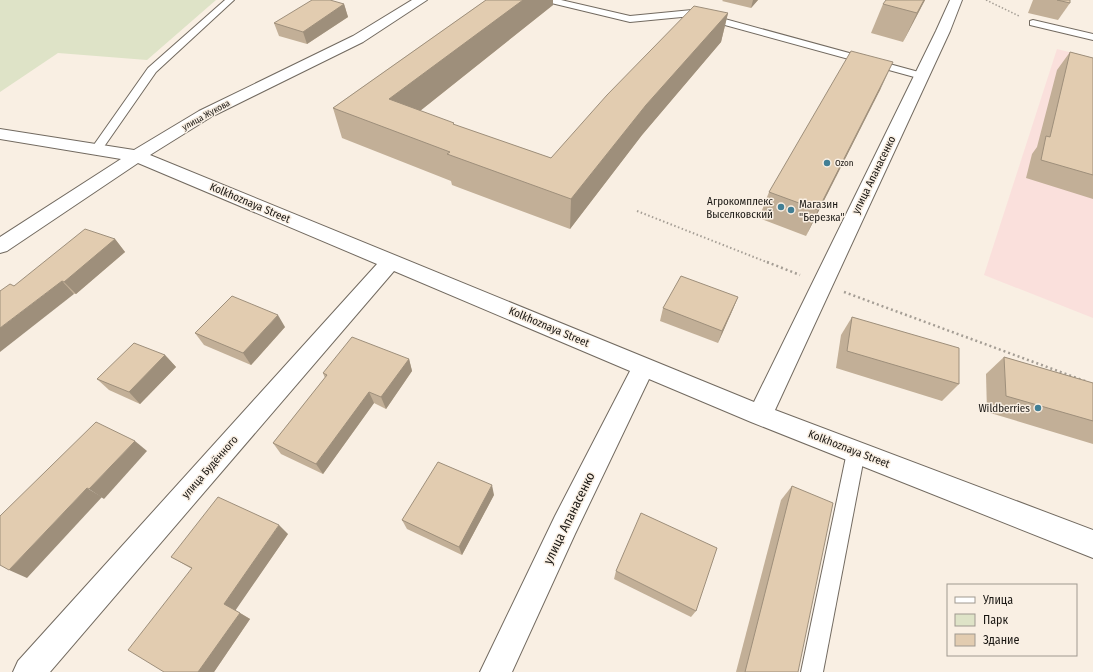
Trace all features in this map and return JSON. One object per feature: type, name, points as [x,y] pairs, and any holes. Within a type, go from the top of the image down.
[{"type":"street","name":"улица Жукова","points":[[0,246],[137,156],[205,114],[358,39],[421,0]]},
{"type":"street","name":"улица Апанасенко","points":[[760,415],[922,76],[956,0]]},
{"type":"street","name":"Kolkhoznaya Street","points":[[0,134],[137,156],[760,415],[1093,544]]},
{"type":"street","name":"улица Будённого","points":[[29,672],[391,261]]},
{"type":"street","name":"улица Апанасенко","points":[[496,672],[565,525],[644,366]]},
{"type":"lane","points":[[97,149],[152,70],[230,0]]},
{"type":"lane","points":[[550,0],[630,19],[692,13],[922,76]]},
{"type":"lane","points":[[1033,23],[1093,37]]},
{"type":"lane","points":[[812,672],[856,452]]},
{"type":"path","points":[[986,0],[1033,23]]},
{"type":"path","points":[[637,211],[822,284],[1086,381]]},
{"type":"shaded area","points":[[1057,49],[1093,58],[1093,318],[984,275]]},
{"type":"green space","points":[[0,0],[216,0],[147,60],[58,53],[0,92]]},
{"type":"building","points":[[312,0],[330,0],[344,4],[303,32],[274,23]]},
{"type":"building","points":[[486,0],[523,0],[389,99],[454,123],[453,124],[551,158],[607,95],[694,6],[728,13],[646,105],[571,199],[447,154],[450,152],[333,108]]},
{"type":"building","points":[[886,0],[924,0],[917,13],[883,4]]},
{"type":"building","points":[[1057,0],[1070,0],[1070,3]]},
{"type":"building","points":[[851,51],[893,62],[818,210],[769,192]]},
{"type":"building","points":[[1070,52],[1093,58],[1093,175],[1041,160],[1046,136],[1050,137]]},
{"type":"building","points":[[85,229],[115,239],[64,282],[62,281],[0,328],[0,291],[10,284],[14,286]]},
{"type":"building","points":[[681,276],[738,297],[722,331],[663,308]]},
{"type":"building","points":[[232,296],[278,315],[243,353],[195,333]]},
{"type":"building","points":[[852,317],[959,348],[959,384],[847,351]]},
{"type":"building","points":[[352,337],[409,359],[381,397],[369,392],[316,464],[273,443],[327,375],[323,373]]},
{"type":"building","points":[[134,343],[165,355],[129,392],[97,379]]},
{"type":"building","points":[[1004,357],[1093,383],[1093,421],[1006,396]]},
{"type":"building","points":[[96,422],[135,441],[89,489],[87,488],[9,570],[0,565],[0,516]]},
{"type":"building","points":[[438,462],[492,485],[459,547],[402,520]]},
{"type":"building","points":[[792,486],[833,503],[798,672],[745,672]]},
{"type":"building","points":[[218,497],[279,525],[224,604],[240,613],[198,672],[164,672],[128,650],[192,568],[171,557]]},
{"type":"building","points":[[641,513],[717,548],[696,611],[616,571]]},
{"type":"place","name":"Ozon","points":[[827,163]]},
{"type":"place","name":"Агрокомплекс Выселковский","points":[[781,207]]},
{"type":"place","name":"Магазин \"Березка\"","points":[[791,210]]},
{"type":"place","name":"Wildberries","points":[[1038,408]]}]
